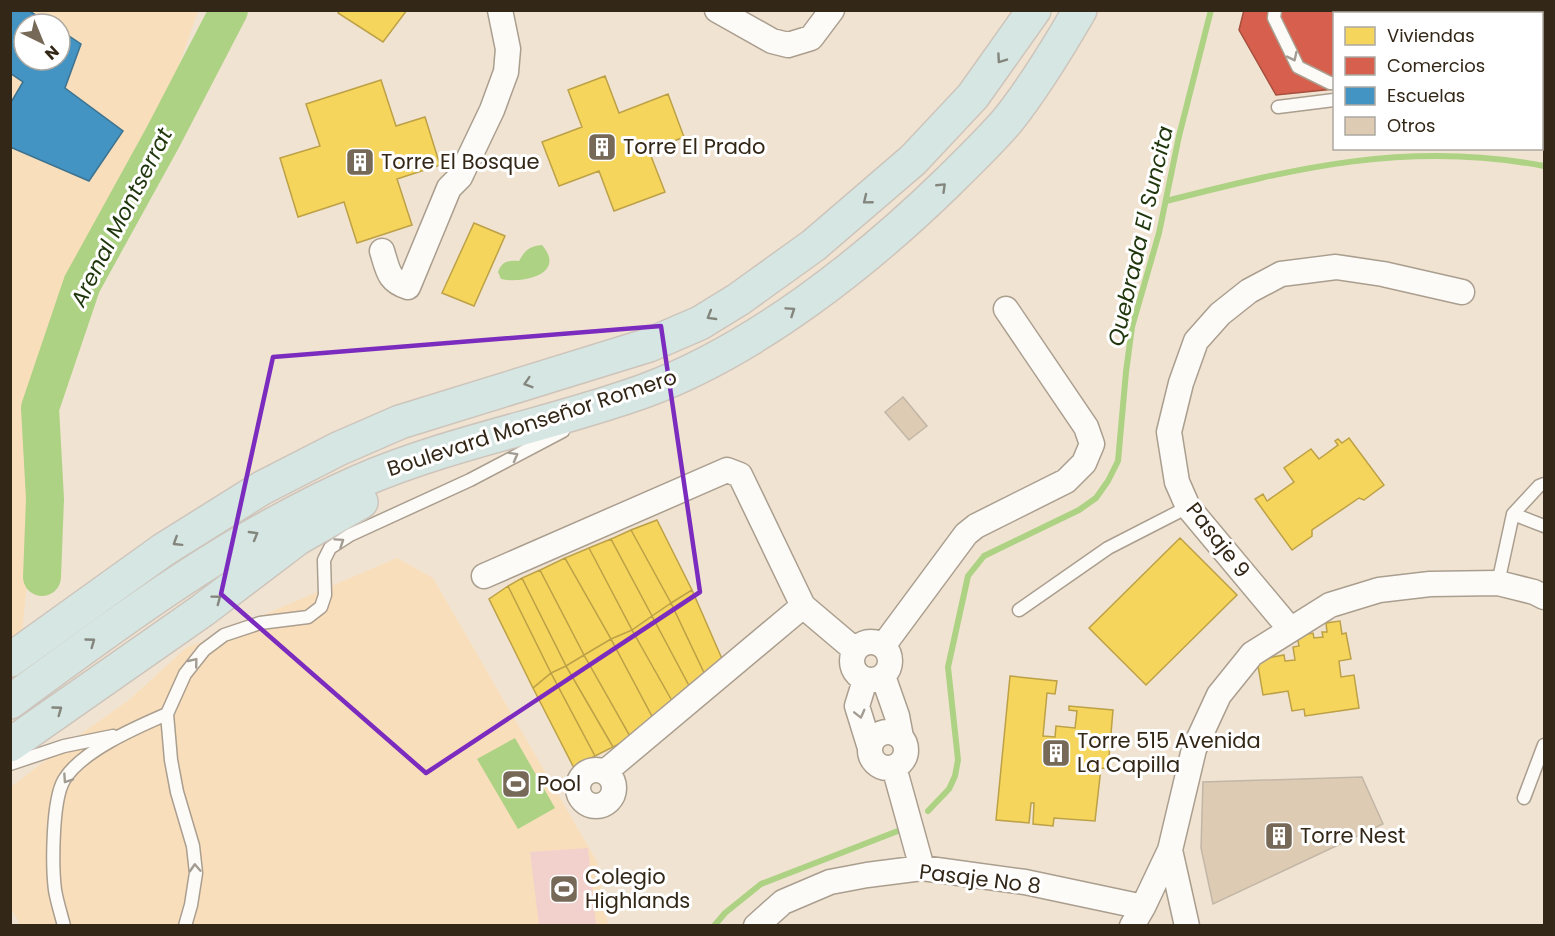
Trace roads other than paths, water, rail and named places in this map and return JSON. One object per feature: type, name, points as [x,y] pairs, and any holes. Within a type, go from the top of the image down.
[{"type":"highway","name":"Boulevard Monseñor Romero","points":[[10,660],[163,550],[262,488],[338,449],[400,423],[649,345],[700,322],[739,299],[814,245],[913,160],[973,96],[1034,10]]},
{"type":"highway","name":"Boulevard Monseñor Romero","points":[[10,702],[182,579],[285,517],[396,466],[645,390],[735,348],[801,304],[888,237],[968,163],[1007,121],[1039,77],[1080,10]]},
{"type":"highway","points":[[10,745],[203,610],[298,538],[372,495],[488,438]]},
{"type":"street","points":[[382,252],[390,277],[400,285],[408,287],[449,188],[460,177],[492,110],[506,72],[508,49],[501,10]]},
{"type":"street","points":[[717,10],[772,42],[788,45],[811,38],[832,10]]},
{"type":"street","name":"Pasaje 9","points":[[1290,629],[1188,507],[1177,482],[1169,432],[1181,382],[1196,341],[1220,314],[1249,291],[1281,274],[1336,267],[1383,274],[1462,292]]},
{"type":"street","points":[[883,646],[966,534],[976,526],[1065,481],[1084,463],[1092,444],[1086,427],[1006,309]]},
{"type":"street","points":[[484,576],[727,470],[740,475],[803,606],[855,650]]},
{"type":"street","points":[[1138,916],[1170,850],[1194,749],[1220,696],[1252,654],[1330,604],[1379,590],[1430,584],[1498,583],[1545,597]]},
{"type":"street","points":[[605,772],[803,606]]},
{"type":"street","points":[[883,646],[866,642],[855,650],[851,661],[855,673],[874,678],[897,716],[901,737],[906,748],[905,754],[899,764],[888,768],[872,760],[857,705],[874,678],[890,665],[888,652],[883,646]]},
{"type":"street","points":[[870,748],[874,737],[884,732],[891,731],[901,737]]},
{"type":"street","points":[[894,767],[922,868]]},
{"type":"street","points":[[1170,850],[1186,926]]},
{"type":"street","name":"Pasaje No 8","points":[[756,926],[783,902],[830,882],[922,868],[1025,882],[1138,916]]},
{"type":"lane","points":[[1275,10],[1275,18],[1298,67],[1333,83]]},
{"type":"lane","points":[[1278,107],[1333,100]]},
{"type":"lane","points":[[185,926],[196,873],[193,846],[177,792],[167,714],[185,674],[204,650],[224,635],[260,623],[308,617],[321,607],[325,595],[324,560],[330,548],[350,535],[470,480],[526,449],[645,390]]},
{"type":"lane","points":[[1498,583],[1513,514],[1539,486],[1545,484]]},
{"type":"lane","points":[[1018,610],[1108,548],[1188,507]]},
{"type":"lane","points":[[1513,514],[1545,526]]},
{"type":"lane","points":[[64,926],[55,889],[54,847],[57,802],[64,780],[84,759],[122,734],[167,714]]},
{"type":"lane","points":[[10,764],[64,746],[122,734]]},
{"type":"lane","points":[[1524,798],[1545,745]]},
{"type":"waterway","name":"Arenal Montserrat","points":[[42,577],[45,499],[40,408],[82,284],[163,137],[229,10]]},
{"type":"waterway","name":"Quebrada El Suncita","points":[[928,811],[949,789],[955,776],[958,760],[948,667],[968,576],[984,556],[1079,510],[1096,498],[1118,461],[1132,327],[1159,233],[1179,136],[1211,10]]},
{"type":"waterway","points":[[1166,201],[1261,178],[1353,161],[1446,156],[1494,159],[1544,166]]},
{"type":"waterway","name":"Quebrada El Suncita","points":[[714,926],[725,913],[761,884],[903,829]]},
{"type":"place","name":"Torre El Prado","points":[[602,147]]},
{"type":"place","name":"Torre El Bosque","points":[[360,162]]},
{"type":"place","name":"Torre 515 Avenida La Capilla","points":[[1056,753]]},
{"type":"place","name":"Pool","points":[[516,784]]},
{"type":"place","name":"Torre Nest","points":[[1279,836]]},
{"type":"place","name":"Colegio Highlands","points":[[564,889]]}]
